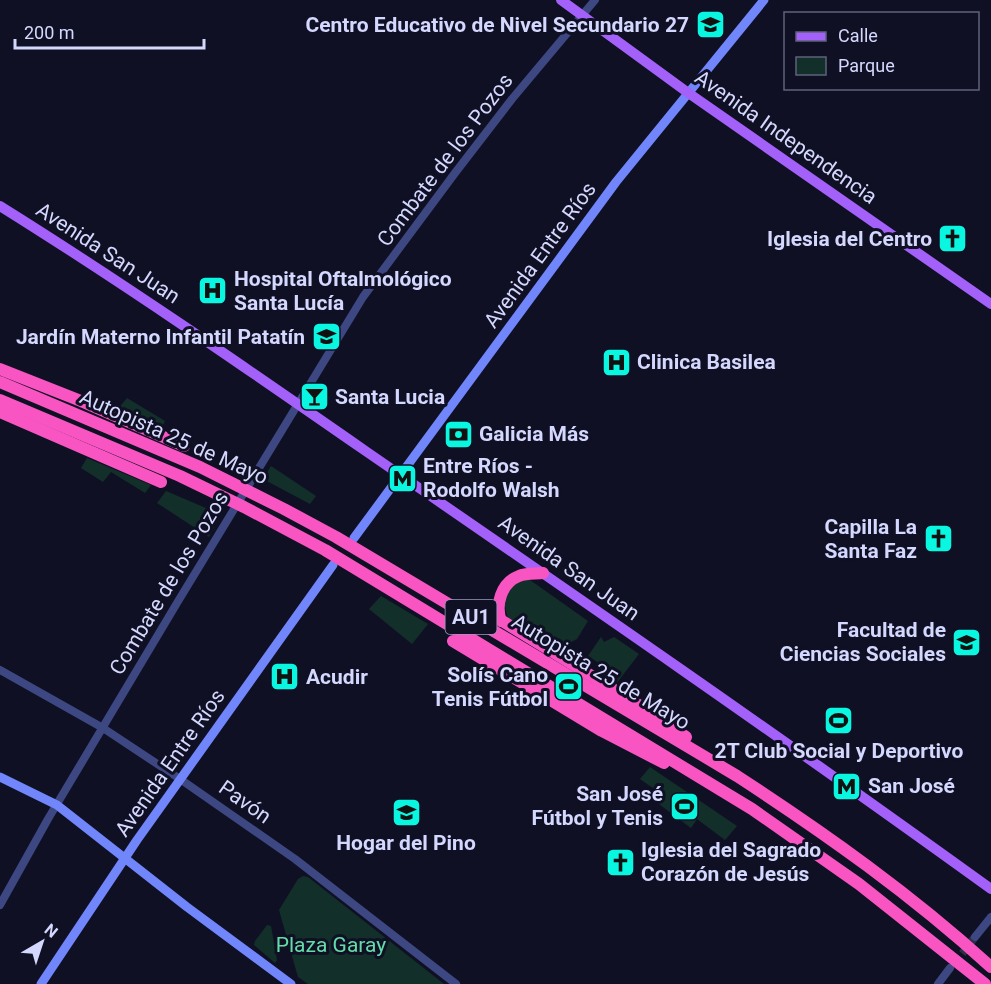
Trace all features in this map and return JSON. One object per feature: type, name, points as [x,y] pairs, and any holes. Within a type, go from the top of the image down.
[{"type":"highway","points":[[0,369],[179,444]]},
{"type":"highway","name":"Autopista 25 de Mayo","points":[[0,382],[200,467],[284,508],[336,537],[737,776],[811,824],[866,864],[991,964]]},
{"type":"highway","name":"Autopista 25 de Mayo","points":[[0,400],[180,476],[335,556],[728,794],[801,843],[985,984]]},
{"type":"highway","points":[[0,412],[161,482]]},
{"type":"highway","points":[[501,621],[498,602],[510,582],[516,577],[543,573]]},
{"type":"highway","points":[[478,606],[663,720],[737,776]]},
{"type":"highway","points":[[453,641],[602,731],[728,794]]},
{"type":"highway","points":[[920,932],[974,984]]},
{"type":"main road","name":"Avenida Independencia","points":[[561,0],[687,92],[991,304]]},
{"type":"main road","name":"Avenida Entre Ríos","points":[[354,538],[609,191],[687,92],[764,0]]},
{"type":"main road","name":"Avenida San Juan","points":[[0,206],[124,285],[300,404],[838,779],[991,889]]},
{"type":"main road","name":"Avenida Entre Ríos","points":[[41,984],[124,859],[333,565]]},
{"type":"main road","points":[[0,777],[57,805],[124,859],[291,984]]},
{"type":"street","name":"Combate de los Pozos","points":[[0,904],[257,469],[300,404],[363,297],[512,99],[595,0]]},
{"type":"street","name":"Pavón","points":[[0,670],[103,728],[180,779],[295,859],[456,984]]},
{"type":"street","points":[[975,937],[991,917]]},
{"type":"street","points":[[938,984],[950,969]]},
{"type":"green space","points":[[127,398],[165,421],[161,429],[118,409]]},
{"type":"green space","points":[[87,458],[151,485],[145,493],[111,472],[103,482],[81,468]]},
{"type":"green space","points":[[271,466],[316,496],[310,504],[263,479]]},
{"type":"green space","points":[[166,491],[220,514],[209,537],[157,503]]},
{"type":"green space","points":[[516,579],[530,580],[588,621],[577,639],[571,642],[567,654],[508,619],[503,598]]},
{"type":"green space","points":[[381,596],[428,624],[412,644],[369,609]]},
{"type":"green space","points":[[601,637],[604,642],[614,637],[639,654],[616,684],[597,671],[602,665],[588,656]]},
{"type":"green space","name":"San José Fútbol y Tenis","points":[[650,767],[737,826],[725,840],[697,819],[691,828],[655,801],[660,793],[640,779]]},
{"type":"green space","name":"Plaza Garay","points":[[303,876],[308,877],[444,984],[308,984],[298,977],[279,910],[298,879]]},
{"type":"green space","points":[[267,925],[271,926],[277,960],[275,963],[254,945]]},
{"type":"tunnel","points":[[955,963],[975,937]]},
{"type":"place","name":"Centro Educativo de Nivel Secundario 27","points":[[710,25]]},
{"type":"place","name":"Iglesia del Centro","points":[[953,239]]},
{"type":"place","name":"Hospital Oftalmológico Santa Lucía","points":[[213,291]]},
{"type":"place","name":"Jardín Materno Infantil Patatín","points":[[326,337]]},
{"type":"place","name":"Clinica Basilea","points":[[616,362]]},
{"type":"place","name":"Santa Lucia","points":[[314,397]]},
{"type":"place","name":"Galicia Más","points":[[458,434]]},
{"type":"place","name":"Entre Ríos - Rodolfo Walsh","points":[[402,478]]},
{"type":"place","name":"Capilla La Santa Faz","points":[[938,539]]},
{"type":"place","name":"Facultad de Ciencias Sociales","points":[[967,642]]},
{"type":"place","name":"Acudir","points":[[285,677]]},
{"type":"place","name":"Solís Cano Tenis Fútbol","points":[[569,687]]},
{"type":"place","name":"2T Club Social y Deportivo","points":[[839,720]]},
{"type":"place","name":"San José","points":[[847,786]]},
{"type":"place","name":"San José Fútbol y Tenis","points":[[684,806]]},
{"type":"place","name":"Hogar del Pino","points":[[406,812]]},
{"type":"place","name":"Iglesia del Sagrado Corazón de Jesús","points":[[620,862]]}]
